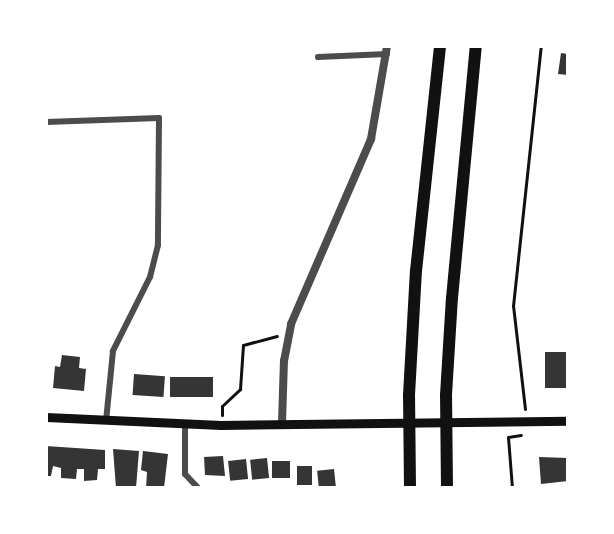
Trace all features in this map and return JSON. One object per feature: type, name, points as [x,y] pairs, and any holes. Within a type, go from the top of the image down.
[{"type":"highway","points":[[410,488],[409,395],[416,271],[440,46]]},
{"type":"highway","points":[[447,488],[446,395],[476,46]]},
{"type":"main road","points":[[46,417],[221,425],[567,421]]},
{"type":"street","points":[[282,423],[288,337],[306,282],[371,139],[387,50],[318,57]]},
{"type":"street","points":[[46,123],[159,118],[158,245],[150,277],[113,351],[106,421]]},
{"type":"street","points":[[185,424],[185,474],[198,488]]},
{"type":"path","points":[[512,488],[507,437],[525,435],[526,422],[513,306],[541,46]]},
{"type":"path","points":[[221,425],[222,406],[240,389],[245,343],[273,336],[288,337]]},
{"type":"building","points":[[561,53],[568,54],[568,75],[558,74]]},
{"type":"building","points":[[545,352],[568,352],[568,388],[545,388]]},
{"type":"building","points":[[62,355],[80,357],[79,368],[86,369],[84,391],[53,388],[55,366],[60,367]]},
{"type":"building","points":[[134,374],[165,376],[163,397],[133,395]]},
{"type":"building","points":[[170,377],[213,377],[213,397],[170,397]]},
{"type":"building","points":[[46,446],[105,450],[105,469],[98,469],[97,480],[84,481],[84,469],[77,469],[76,479],[61,478],[61,468],[53,466],[51,476],[46,476]]},
{"type":"building","points":[[113,449],[139,451],[136,488],[116,488]]},
{"type":"building","points":[[143,451],[168,454],[164,488],[146,488],[147,472],[141,470]]},
{"type":"building","points":[[223,456],[225,476],[205,475],[204,457]]},
{"type":"building","points":[[539,457],[568,458],[568,481],[541,484]]},
{"type":"building","points":[[267,458],[269,478],[252,480],[250,460]]},
{"type":"building","points":[[246,459],[248,479],[230,481],[228,461]]},
{"type":"building","points":[[272,461],[290,461],[290,478],[272,478]]},
{"type":"building","points":[[297,466],[312,466],[312,485],[297,485]]},
{"type":"building","points":[[334,469],[336,488],[319,488],[317,471]]}]
